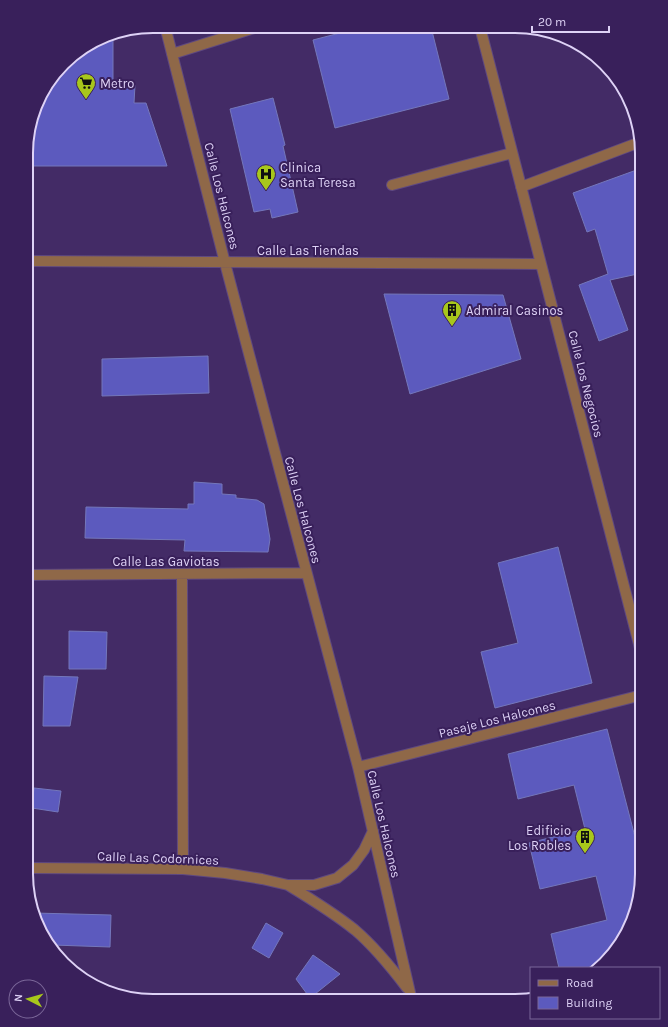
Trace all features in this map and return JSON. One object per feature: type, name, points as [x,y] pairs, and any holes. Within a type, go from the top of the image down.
[{"type":"street","name":"Calle Los Halcones","points":[[167,33],[225,263],[358,767],[410,994]]},
{"type":"street","points":[[172,54],[239,33]]},
{"type":"street","name":"Calle Los Negocios","points":[[482,33],[541,264],[635,613]]},
{"type":"street","points":[[521,187],[634,144]]},
{"type":"street","points":[[392,185],[512,153]]},
{"type":"street","name":"Calle Las Tiendas","points":[[33,261],[541,264]]},
{"type":"street","name":"Calle Las Gaviotas","points":[[33,575],[306,573]]},
{"type":"street","points":[[182,574],[183,869]]},
{"type":"street","name":"Pasaje Los Halcones","points":[[358,767],[635,697]]},
{"type":"street","name":"Calle Las Codornices","points":[[288,886],[321,884],[341,875],[359,858],[373,831]]},
{"type":"street","name":"Calle Las Codornices","points":[[33,868],[183,869],[262,878],[288,886],[323,906],[355,931],[384,959],[409,994]]},
{"type":"building","points":[[340,33],[432,33],[449,99],[335,128],[313,40]]},
{"type":"building","name":"Metro","points":[[113,40],[113,85],[135,85],[134,103],[146,103],[167,166],[33,166],[34,138],[39,115],[49,93],[63,74],[80,58],[93,49]]},
{"type":"building","points":[[273,98],[285,145],[283,146],[298,212],[272,218],[270,209],[254,212],[230,109]]},
{"type":"building","points":[[635,171],[635,275],[610,280],[628,330],[599,341],[579,285],[608,274],[595,229],[587,232],[573,193]]},
{"type":"building","name":"Admiral Casinos","points":[[384,294],[503,295],[521,359],[410,394]]},
{"type":"building","points":[[208,356],[209,393],[102,396],[102,359]]},
{"type":"building","points":[[194,482],[222,484],[222,494],[236,495],[236,498],[257,500],[264,504],[270,539],[268,552],[184,551],[185,540],[85,538],[86,507],[188,509],[188,504],[194,504]]},
{"type":"building","points":[[558,547],[592,683],[495,708],[481,652],[518,643],[498,563]]},
{"type":"building","points":[[69,631],[107,632],[106,669],[69,669]]},
{"type":"building","points":[[44,676],[78,677],[70,726],[43,726]]},
{"type":"building","name":"Edificio Los Robles","points":[[607,729],[635,837],[635,881],[631,905],[619,934],[600,959],[590,967],[559,967],[551,934],[607,920],[596,876],[540,889],[529,843],[585,829],[574,785],[518,799],[508,754]]},
{"type":"building","points":[[34,788],[61,791],[58,812],[33,808]]},
{"type":"building","points":[[39,913],[111,915],[110,947],[57,945],[49,934]]},
{"type":"building","points":[[266,923],[283,933],[269,958],[252,948]]},
{"type":"building","points":[[313,955],[340,974],[315,994],[307,994],[296,979]]},
{"type":"place","name":"Metro","points":[[86,100]]},
{"type":"place","name":"Clinica Santa Teresa","points":[[266,191]]},
{"type":"place","name":"Admiral Casinos","points":[[452,327]]},
{"type":"place","name":"Edificio Los Robles","points":[[585,854]]}]
